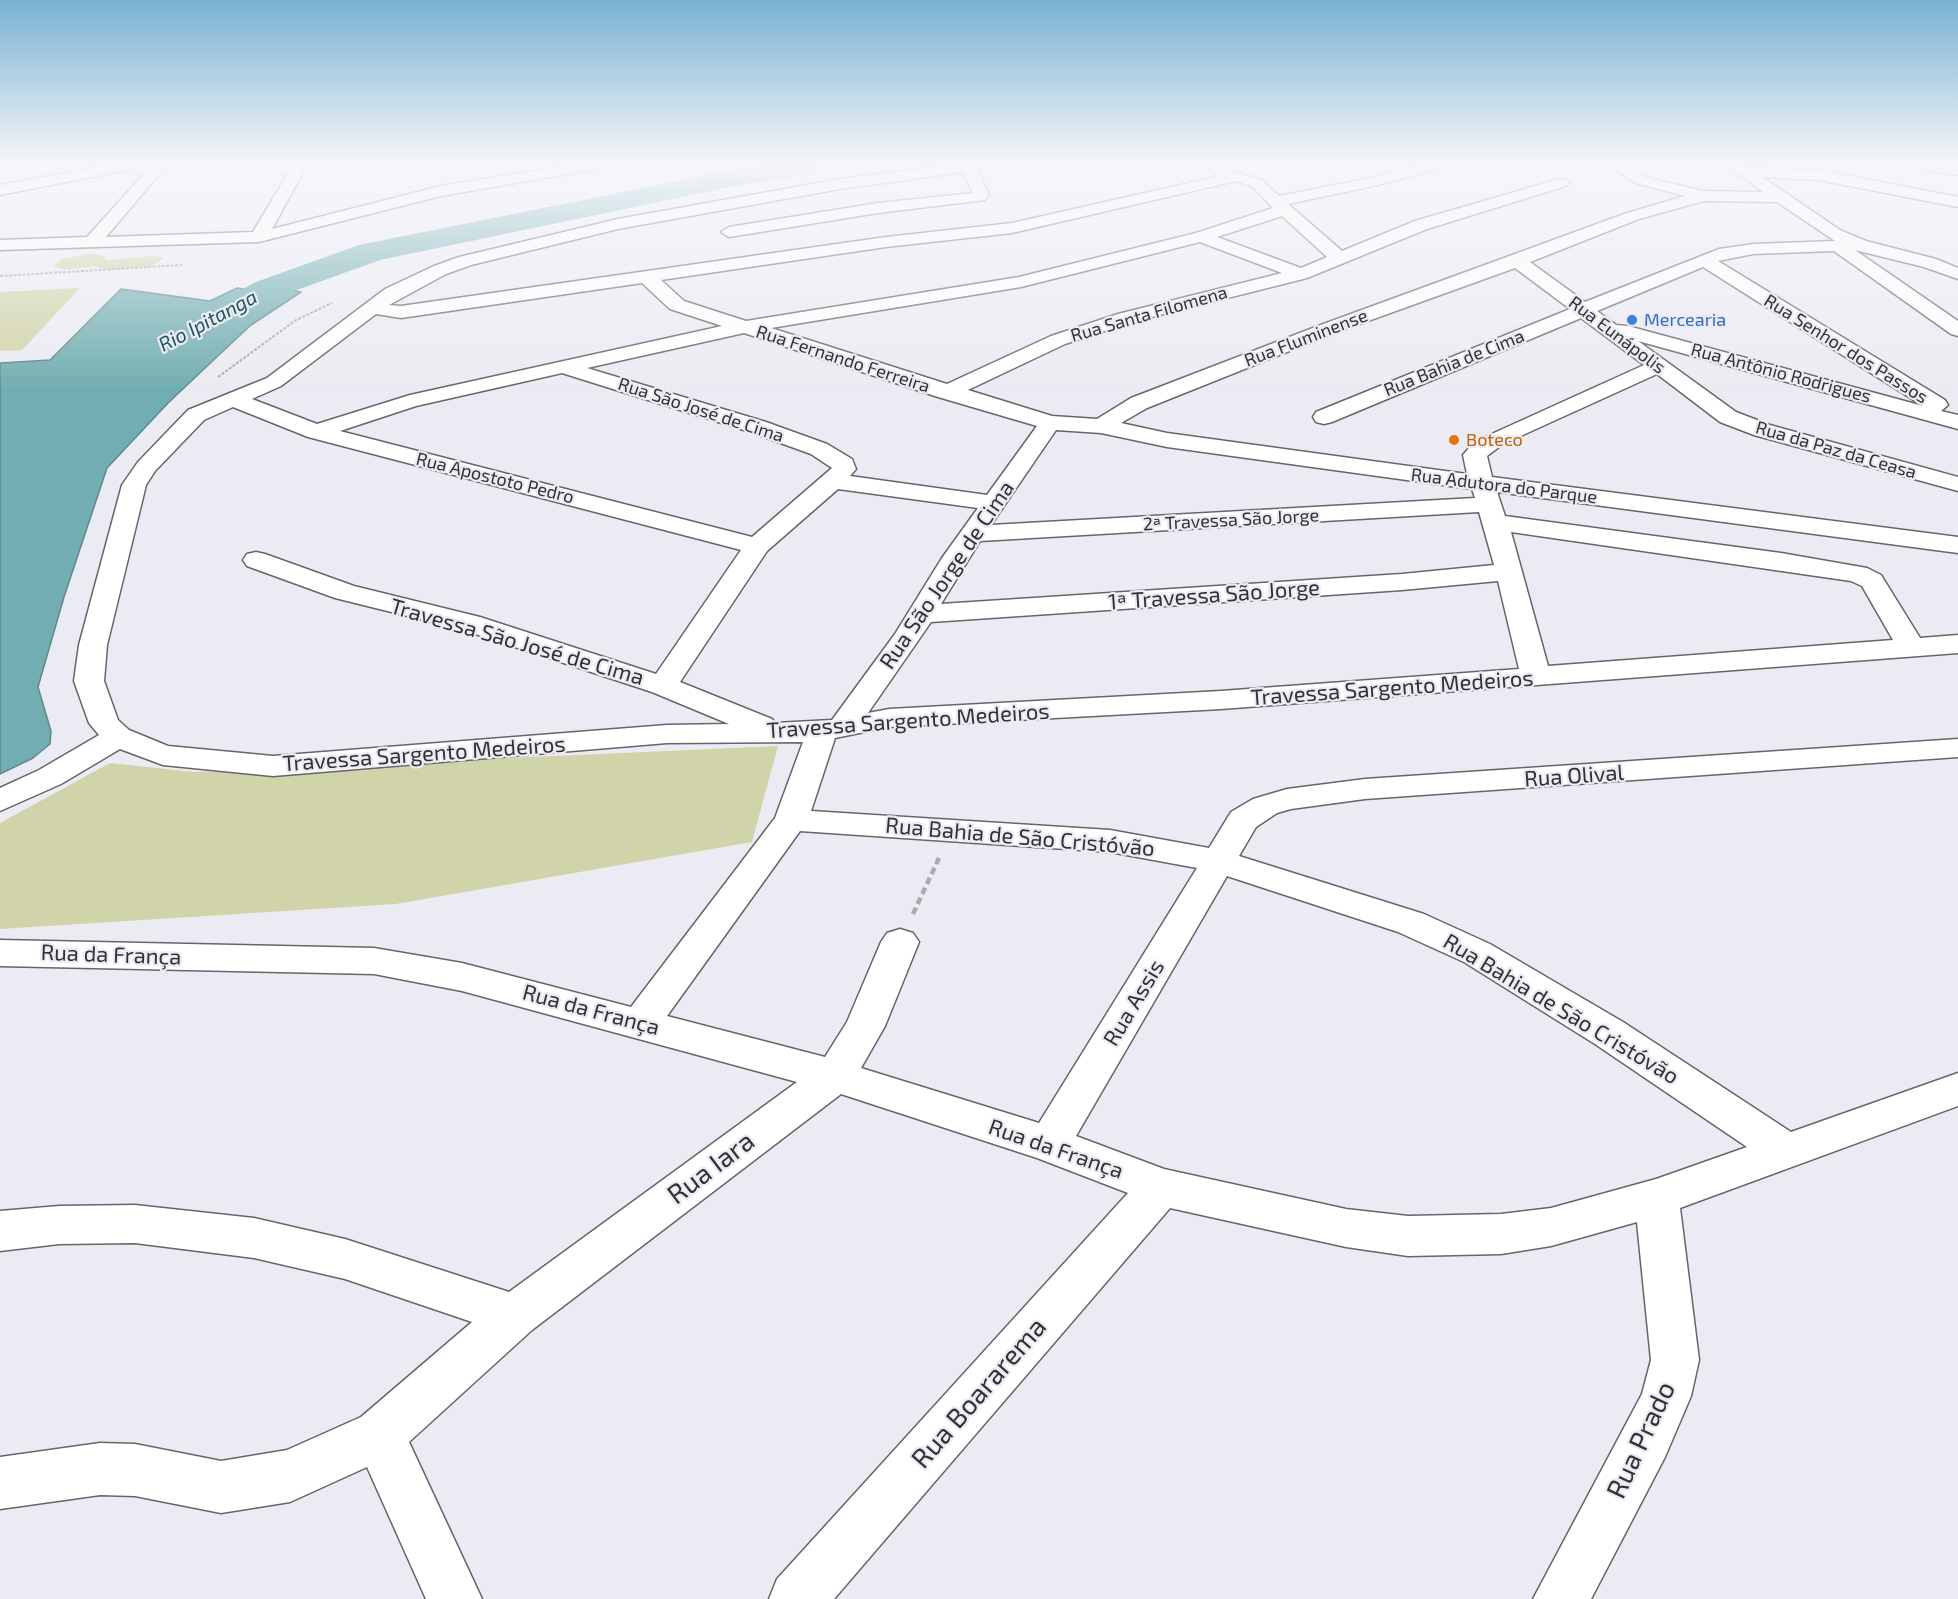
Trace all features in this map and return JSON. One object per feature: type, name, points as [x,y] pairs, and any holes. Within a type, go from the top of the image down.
[{"type":"street","points":[[0,245],[171,240]]},
{"type":"street","points":[[0,801],[50,777],[118,737],[104,723],[89,681],[93,645],[134,485],[146,467],[186,422],[274,382],[370,308],[413,282],[440,270],[556,240]]},
{"type":"street","points":[[370,308],[401,312],[907,240]]},
{"type":"street","name":"Rua São José de Cima","points":[[316,432],[410,401],[742,327],[1021,282],[1077,266],[1190,240]]},
{"type":"street","points":[[1208,240],[1301,274]]},
{"type":"street","points":[[1316,240],[1341,258]]},
{"type":"street","name":"Rua Santa Filomena","points":[[946,392],[1069,336],[1125,318],[1301,274],[1386,240]]},
{"type":"street","name":"Rua Fluminense","points":[[1101,426],[1139,403],[1325,330],[1572,240]]},
{"type":"street","points":[[1847,240],[1954,270]]},
{"type":"street","points":[[1837,245],[1958,330]]},
{"type":"street","name":"Rua Bahia de Cima","points":[[1324,417],[1704,260],[1739,250],[1860,245]]},
{"type":"street","name":"Rua Senhor dos Passos","points":[[1704,260],[1958,420]]},
{"type":"street","name":"Rua Eunápolis","points":[[1517,261],[1585,310],[1716,411]]},
{"type":"street","name":"Rua Fernando Ferreira","points":[[647,276],[677,305],[946,392],[1050,423]]},
{"type":"street","name":"Rua Antônio Rodrigues","points":[[1605,326],[1958,420]]},
{"type":"street","points":[[1536,678],[1476,455],[1482,447],[1603,389],[1658,366]]},
{"type":"street","name":"Rua São José de Cima","points":[[566,368],[758,427],[834,469],[994,503]]},
{"type":"street","name":"Rua Apostoto Pedro","points":[[235,400],[316,432],[757,546]]},
{"type":"street","name":"Rua da Paz da Ceasa","points":[[1716,411],[1762,430],[1958,484]]},
{"type":"street","name":"Rua Adutora do Parque","points":[[1050,423],[1101,426],[1489,503],[1958,544]]},
{"type":"street","name":"Rua São Jorge de Cima","points":[[640,1024],[791,820],[815,755],[832,729],[908,636],[972,534],[1050,423]]},
{"type":"street","points":[[663,686],[757,546],[834,469]]},
{"type":"street","points":[[1489,503],[1858,574],[1872,581],[1912,648]]},
{"type":"street","name":"2ª Travessa São Jorge","points":[[972,534],[1489,503]]},
{"type":"street","name":"Travessa São José de Cima","points":[[256,560],[345,591],[470,623],[663,686],[775,732]]},
{"type":"street","name":"1ª Travessa São Jorge","points":[[920,614],[1402,582],[1508,572]]},
{"type":"street","name":"Travessa Sargento Medeiros","points":[[118,737],[164,755],[273,766],[317,764],[667,734],[832,729],[889,718],[1056,711],[1536,678],[1958,644]]},
{"type":"street","name":"Rua Olival","points":[[1218,861],[1243,820],[1265,806],[1315,794],[1958,748]]},
{"type":"street","name":"Rua Bahia de São Cristóvão","points":[[791,820],[1110,841],[1218,861],[1411,923],[1477,953],[1609,1033],[1785,1150]]},
{"type":"street","name":"Rua Assis","points":[[1049,1144],[1218,861]]},
{"type":"street","name":"Rua Iara","points":[[0,1483],[100,1469],[135,1470],[221,1486],[254,1483],[290,1476],[379,1435],[515,1315],[835,1076],[865,1026],[900,942]]},
{"type":"street","name":"Rua da França","points":[[0,953],[374,961],[515,990],[835,1076],[1049,1144],[1161,1187]]},
{"type":"street","points":[[1161,1187],[1346,1228],[1408,1236],[1501,1234],[1551,1227],[1658,1198],[1958,1089]]},
{"type":"street","name":"Rua Boararema","points":[[797,1599],[1161,1187]]},
{"type":"street","name":"Rua Prado","points":[[1561,1599],[1647,1439],[1666,1396],[1676,1360],[1658,1198]]},
{"type":"street","points":[[0,1231],[59,1225],[135,1224],[254,1238],[345,1259],[515,1315]]},
{"type":"street","points":[[379,1435],[454,1599]]},
{"type":"path","points":[[0,276],[172,267],[191,262]]},
{"type":"path","points":[[900,942],[952,830]]},
{"type":"green space","points":[[88,254],[102,255],[107,260],[154,256],[164,258],[152,266],[108,270],[94,266],[65,270],[53,266],[63,259]]},
{"type":"green space","points":[[80,288],[22,350],[0,351],[0,292]]},
{"type":"green space","points":[[778,746],[752,842],[396,904],[0,929],[0,823],[110,763],[194,772]]},
{"type":"water","points":[[262,285],[301,292],[251,325],[168,403],[107,468],[64,597],[38,687],[51,731],[50,744],[33,758],[0,774],[0,363],[50,360],[121,289],[210,301],[237,288],[250,290]]},
{"type":"waterway","name":"Rio Ipitanga","points":[[197,328],[268,289],[371,252],[431,240]]},
{"type":"place","name":"Mercearia","points":[[1632,320]]},
{"type":"place","name":"Boteco","points":[[1454,440]]}]
